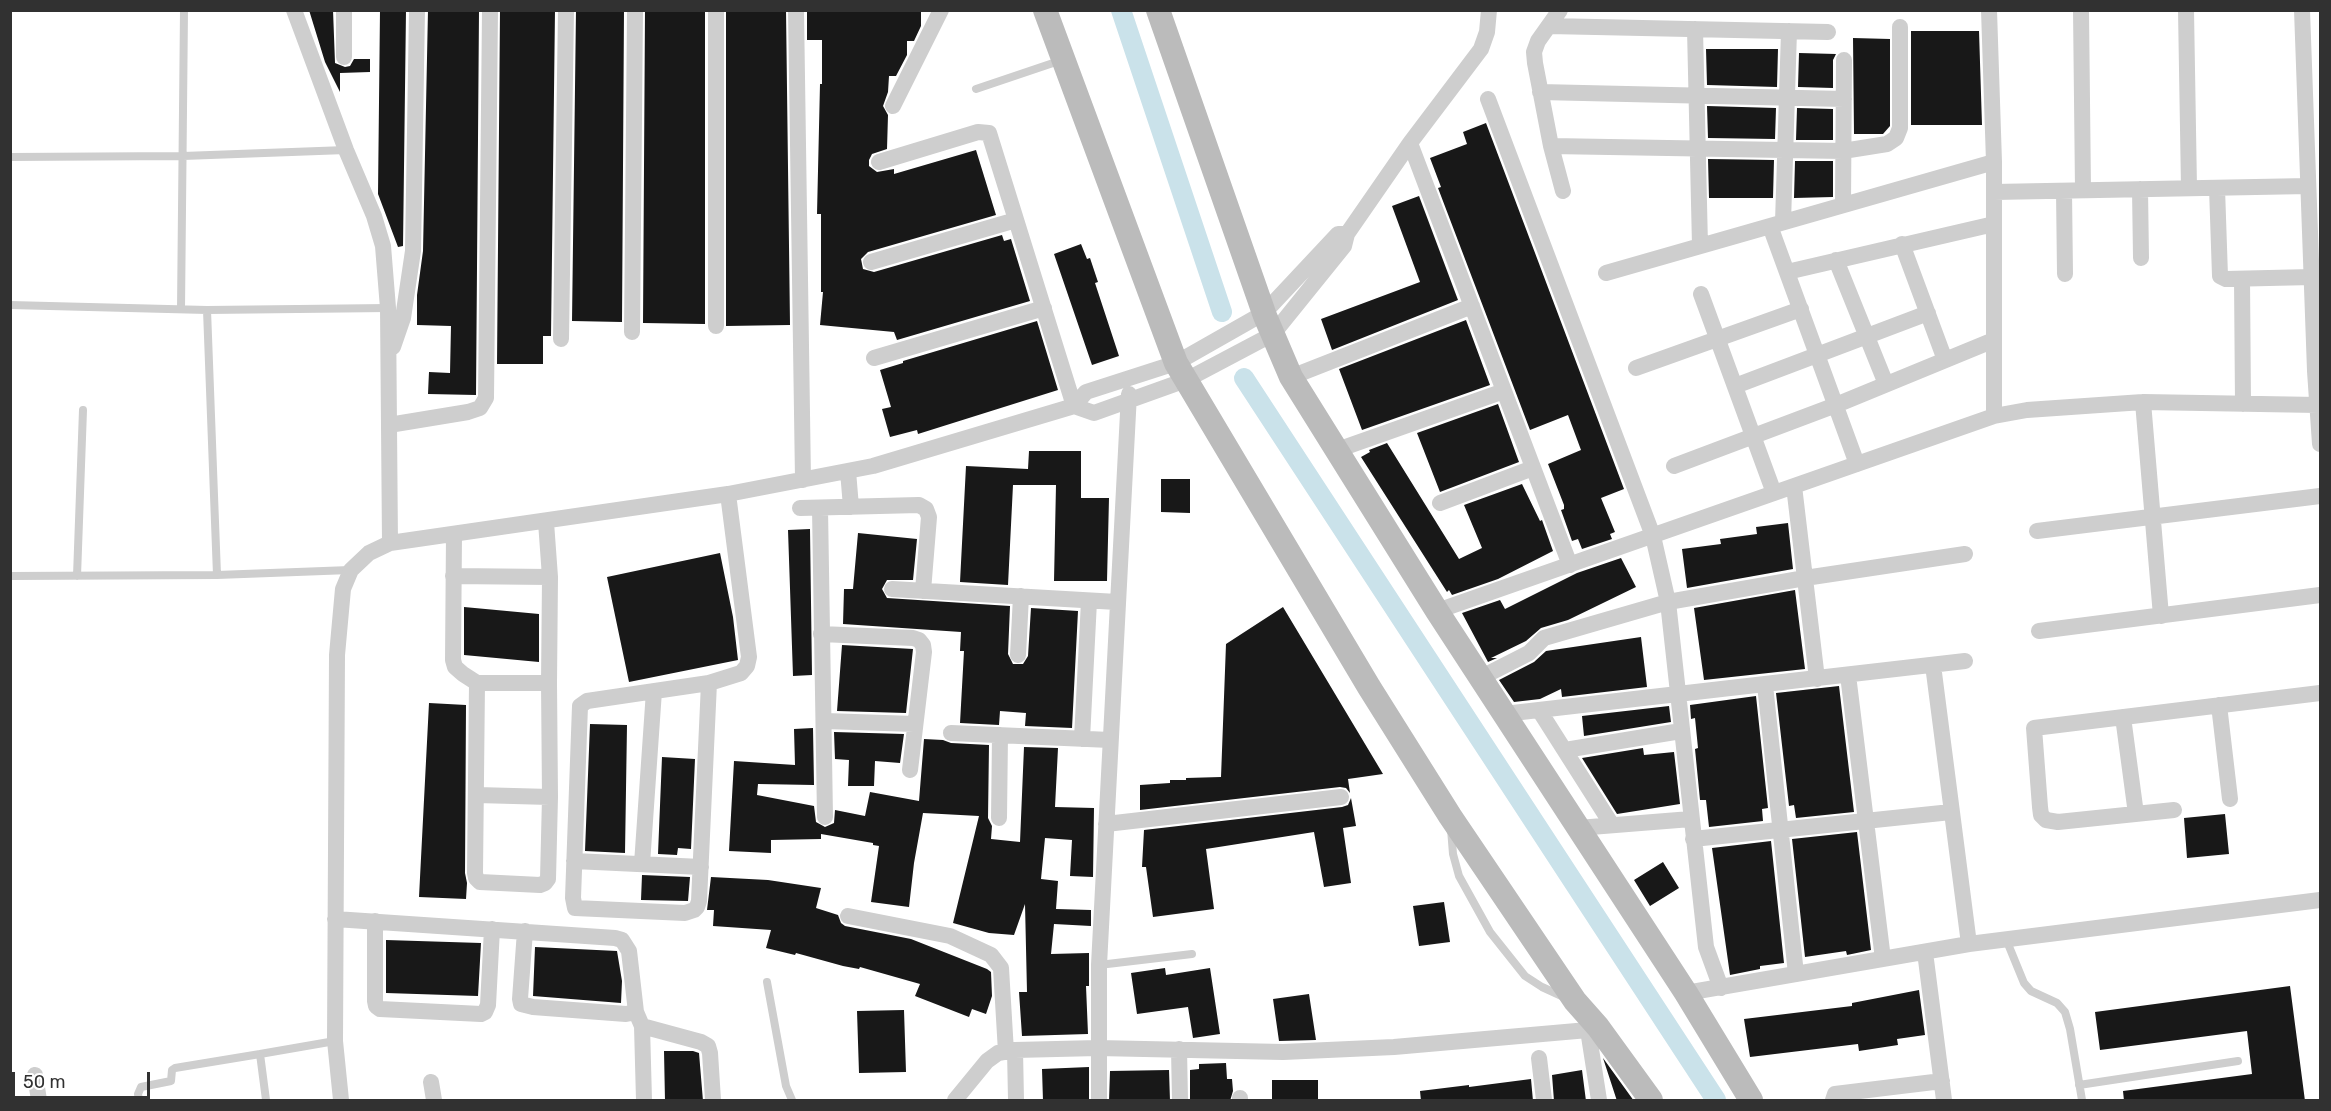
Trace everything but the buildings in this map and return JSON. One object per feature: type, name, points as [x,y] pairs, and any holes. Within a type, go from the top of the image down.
[{"type":"main road","points":[[1045,10],[1181,372],[1369,687],[1450,816],[1593,1028],[1651,1101]]},
{"type":"main road","points":[[1158,10],[1268,323],[1291,377],[1437,612],[1686,993],[1751,1101]]},
{"type":"street","points":[[294,10],[346,150],[374,216],[383,246],[388,308],[390,543]]},
{"type":"street","points":[[344,10],[344,57]]},
{"type":"street","points":[[389,359],[403,318],[413,251],[417,10]]},
{"type":"street","points":[[389,425],[468,412],[480,408],[486,398],[490,10]]},
{"type":"street","points":[[561,339],[566,10]]},
{"type":"street","points":[[632,332],[635,10]]},
{"type":"street","points":[[716,10],[716,326]]},
{"type":"street","points":[[796,10],[803,480]]},
{"type":"street","points":[[893,106],[941,10]]},
{"type":"street","points":[[1074,406],[1094,413],[1127,402],[1268,323],[1338,234],[1347,234],[1410,143],[1481,49],[1487,32],[1489,10]]},
{"type":"street","points":[[1560,10],[1538,41],[1534,52],[1551,146],[1563,191]]},
{"type":"street","points":[[1989,10],[1994,162],[1994,416]]},
{"type":"street","points":[[2080,10],[2083,190]]},
{"type":"street","points":[[2186,10],[2189,188]]},
{"type":"street","points":[[2302,10],[2312,179],[2312,278],[2320,444]]},
{"type":"street","points":[[1549,26],[1827,32]]},
{"type":"street","points":[[1551,146],[1844,151],[1887,144],[1896,138],[1900,128],[1900,27]]},
{"type":"street","points":[[1695,29],[1700,246]]},
{"type":"street","points":[[1789,31],[1785,151],[1777,224],[1787,272],[1857,464]]},
{"type":"street","points":[[1843,205],[1844,60]]},
{"type":"street","points":[[1540,92],[1844,99]]},
{"type":"street","points":[[1488,99],[1653,537],[1668,602],[1706,946],[1721,987]]},
{"type":"street","points":[[879,162],[978,132],[989,133],[1074,406]]},
{"type":"street","points":[[1410,143],[1570,565]]},
{"type":"street","points":[[1606,273],[1994,162]]},
{"type":"street","points":[[1994,192],[2217,188],[2312,179]]},
{"type":"street","points":[[2217,188],[2220,276],[2226,279],[2312,278]]},
{"type":"street","points":[[2140,189],[2141,258]]},
{"type":"street","points":[[2064,191],[2065,274]]},
{"type":"street","points":[[871,262],[1016,220]]},
{"type":"street","points":[[1787,272],[1994,224]]},
{"type":"street","points":[[1902,244],[1945,360]]},
{"type":"street","points":[[1836,260],[1886,384]]},
{"type":"street","points":[[2242,279],[2243,404]]},
{"type":"street","points":[[1701,294],[1774,493]]},
{"type":"street","points":[[1291,377],[1472,306]]},
{"type":"street","points":[[874,358],[1044,308]]},
{"type":"street","points":[[1636,368],[1801,309]]},
{"type":"street","points":[[1735,386],[1928,314]]},
{"type":"street","points":[[1674,466],[1836,405],[1994,340]]},
{"type":"street","points":[[341,1101],[335,1041],[337,655],[344,589],[351,570],[369,553],[390,543],[729,494],[873,466],[1074,406],[1086,392],[1132,378],[1181,372]]},
{"type":"street","points":[[1099,1101],[1099,965],[1127,402],[1132,378]]},
{"type":"street","points":[[1337,450],[1504,391]]},
{"type":"street","points":[[1437,612],[1994,416],[2027,410],[2143,402],[2318,405]]},
{"type":"street","points":[[2143,402],[2161,616]]},
{"type":"street","points":[[1440,503],[1533,468]]},
{"type":"street","points":[[848,471],[851,507]]},
{"type":"street","points":[[1794,486],[1817,679]]},
{"type":"street","points":[[709,683],[701,867],[697,907],[690,912],[575,908],[573,898],[580,706],[587,701],[709,683],[741,673],[747,666],[748,657],[729,494]]},
{"type":"street","points":[[2037,531],[2320,496]]},
{"type":"street","points":[[800,508],[919,505],[926,509],[929,517],[923,591]]},
{"type":"street","points":[[820,508],[825,817]]},
{"type":"street","points":[[477,683],[475,873],[477,880],[483,883],[540,885],[545,883],[549,874],[550,577],[546,522]]},
{"type":"street","points":[[454,535],[453,660],[455,667],[477,683],[549,683]]},
{"type":"street","points":[[1480,678],[1530,653],[1544,638],[1668,602],[1805,578],[1965,554]]},
{"type":"street","points":[[453,576],[550,577]]},
{"type":"street","points":[[892,589],[1117,602]]},
{"type":"street","points":[[1018,655],[1021,596]]},
{"type":"street","points":[[2039,631],[2320,596]]},
{"type":"street","points":[[1082,739],[1089,601]]},
{"type":"street","points":[[821,634],[919,640],[924,652],[910,770]]},
{"type":"street","points":[[1504,714],[1965,661]]},
{"type":"street","points":[[1933,665],[1969,944]]},
{"type":"street","points":[[1848,675],[1883,959]]},
{"type":"street","points":[[1765,685],[1796,974]]},
{"type":"street","points":[[642,864],[654,691]]},
{"type":"street","points":[[2174,810],[2058,822],[2046,820],[2040,807],[2034,728],[2320,693]]},
{"type":"street","points":[[2219,705],[2230,799]]},
{"type":"street","points":[[1539,710],[1612,825]]},
{"type":"street","points":[[2123,717],[2136,814]]},
{"type":"street","points":[[825,722],[914,724]]},
{"type":"street","points":[[1565,750],[1681,731]]},
{"type":"street","points":[[951,732],[1110,740]]},
{"type":"street","points":[[999,818],[1000,735]]},
{"type":"street","points":[[477,795],[550,797]]},
{"type":"street","points":[[1106,824],[1341,797]]},
{"type":"street","points":[[1693,839],[1951,812]]},
{"type":"street","points":[[1578,828],[1691,819]]},
{"type":"street","points":[[574,861],[701,867]]},
{"type":"street","points":[[1686,993],[1969,944],[2320,900]]},
{"type":"street","points":[[848,916],[950,936],[991,955],[1001,968],[1016,1101]]},
{"type":"street","points":[[335,919],[525,931],[622,940],[629,951],[639,1019],[644,1101]]},
{"type":"street","points":[[375,921],[375,1001],[376,1006],[380,1009],[481,1014],[485,1012],[488,1005],[492,929]]},
{"type":"street","points":[[525,931],[521,1004],[533,1007],[626,1014],[701,1042],[708,1046],[710,1053],[713,1101]]},
{"type":"street","points":[[1925,952],[1944,1101]]},
{"type":"street","points":[[955,1101],[987,1061],[998,1053],[1011,1051],[1098,1048],[1283,1052],[1394,1047],[1593,1028],[1599,1101]]},
{"type":"street","points":[[1179,1049],[1180,1101]]},
{"type":"street","points":[[1539,1058],[1544,1101]]},
{"type":"street","points":[[35,1075],[39,1101]]},
{"type":"street","points":[[1833,1101],[1835,1094],[1942,1081]]},
{"type":"street","points":[[431,1082],[434,1101]]},
{"type":"lane","points":[[181,309],[184,10]]},
{"type":"lane","points":[[976,89],[1062,59]]},
{"type":"lane","points":[[10,157],[183,156],[346,150]]},
{"type":"lane","points":[[10,305],[207,310],[388,308]]},
{"type":"lane","points":[[207,310],[217,575]]},
{"type":"lane","points":[[77,576],[83,410]]},
{"type":"lane","points":[[10,576],[217,575],[351,570]]},
{"type":"lane","points":[[2006,939],[2024,983],[2031,992],[2057,1003],[2065,1012],[2082,1101]]},
{"type":"lane","points":[[1099,965],[1192,954]]},
{"type":"lane","points":[[767,982],[786,1086],[792,1101]]},
{"type":"lane","points":[[139,1101],[138,1094],[141,1087],[171,1080],[173,1069],[335,1041]]},
{"type":"lane","points":[[260,1054],[266,1101]]},
{"type":"lane","points":[[2079,1085],[2238,1061]]},
{"type":"waterway","points":[[1121,10],[1222,312]]},
{"type":"waterway","points":[[1244,378],[1716,1100]]}]
